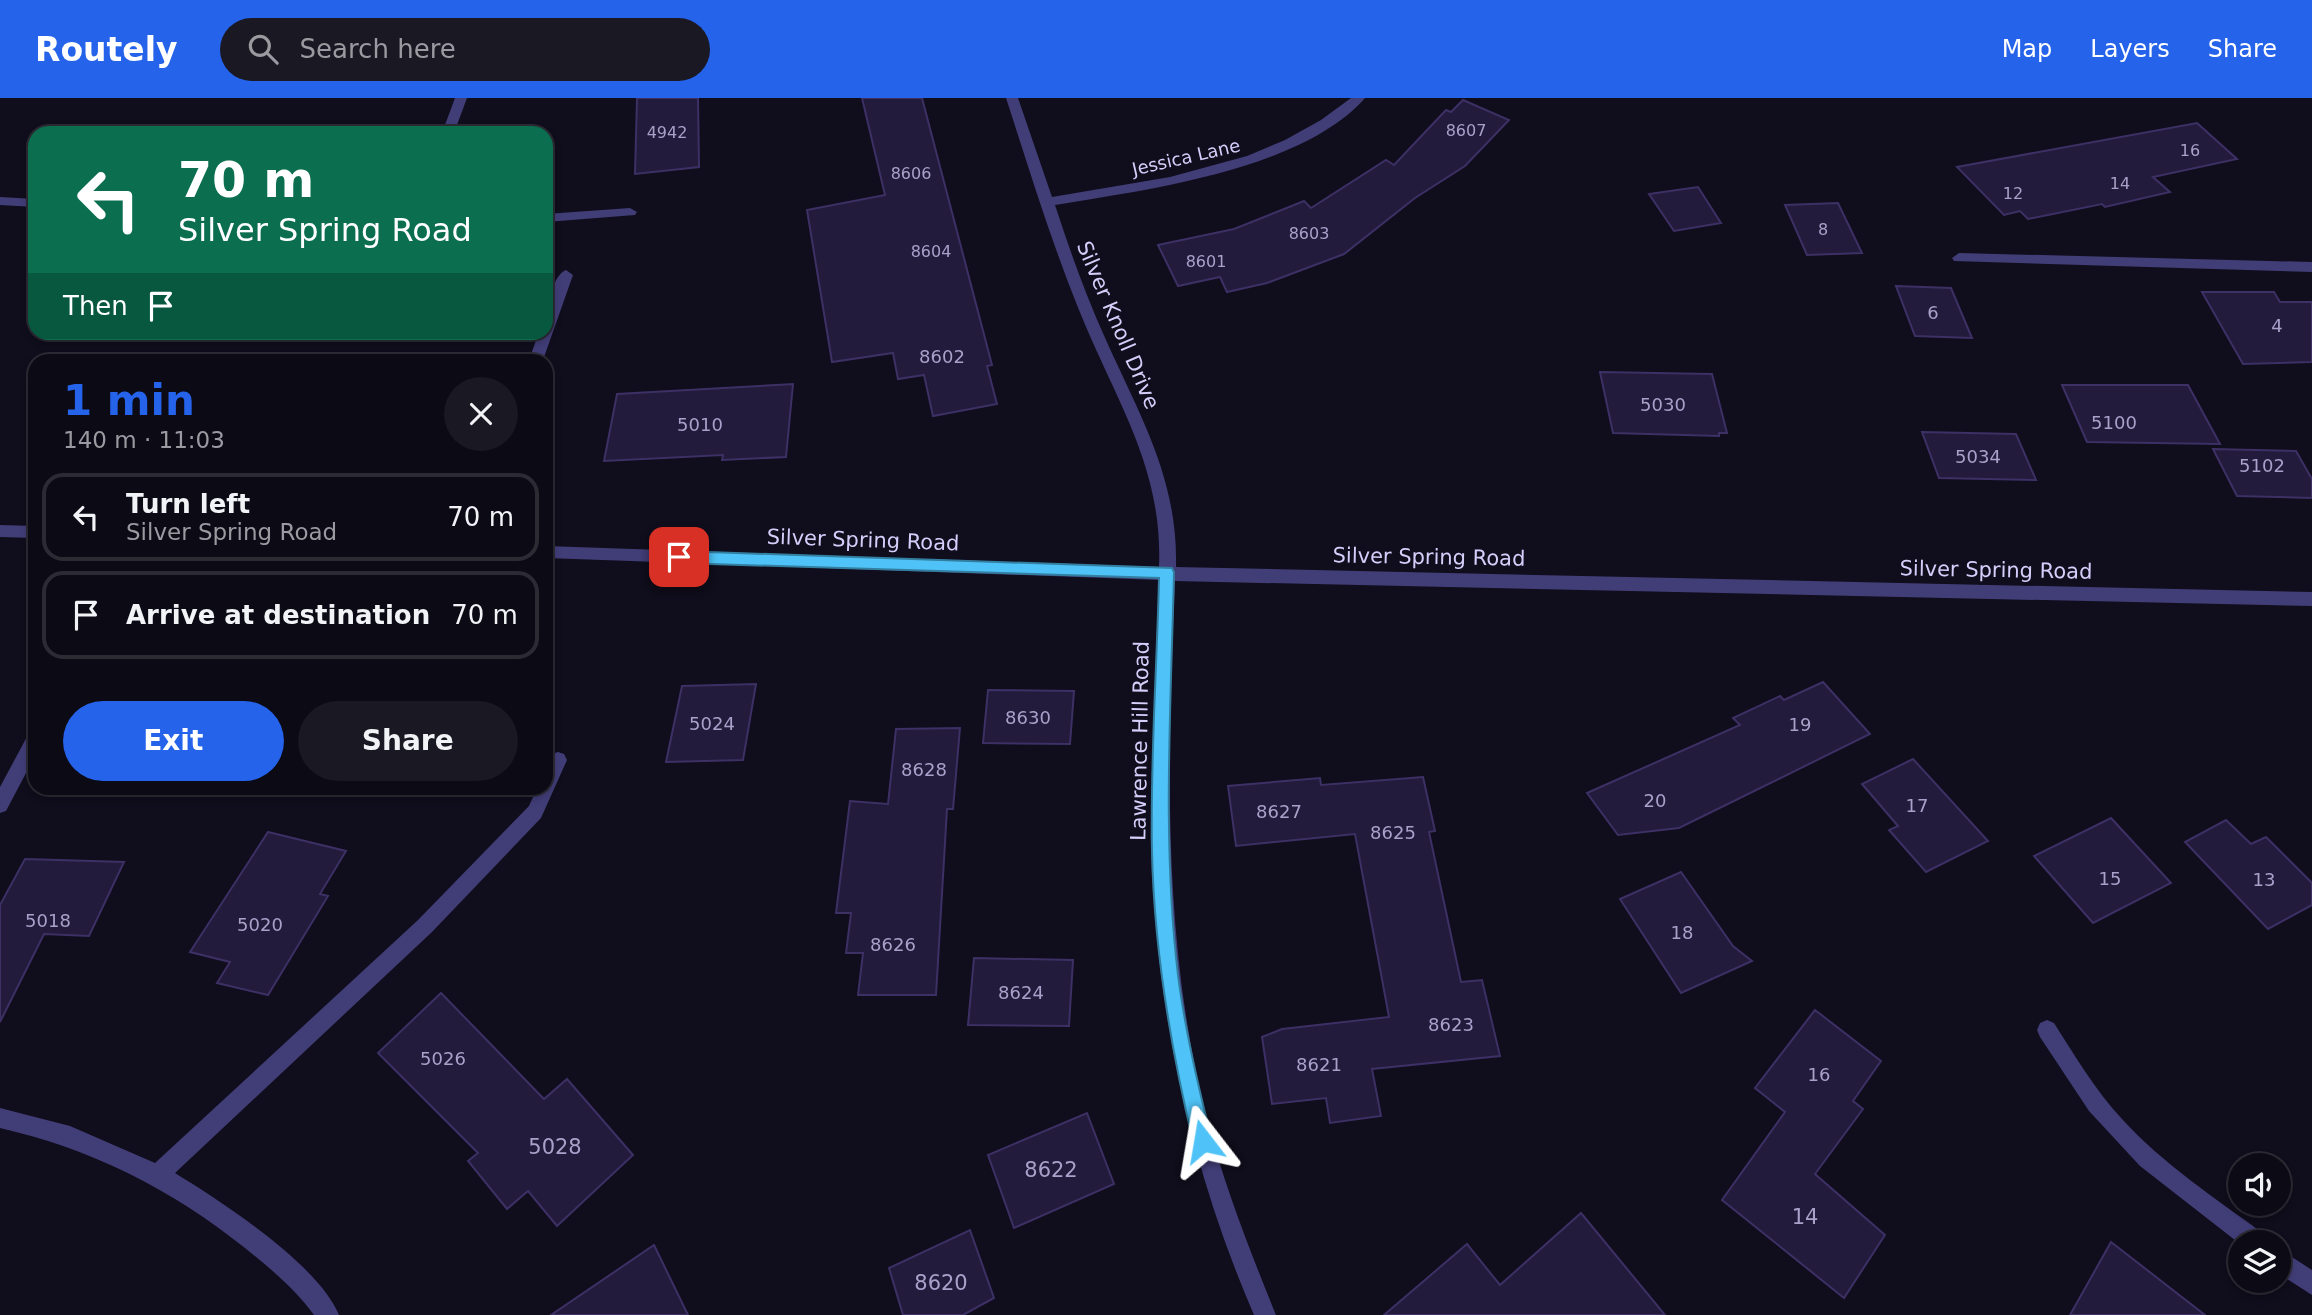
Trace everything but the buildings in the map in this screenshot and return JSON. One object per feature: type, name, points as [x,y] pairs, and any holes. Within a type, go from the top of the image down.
[{"type":"street","points":[[451,126],[461,98]]},
{"type":"street","name":"Silver Knoll Drive","points":[[1012,98],[1075,282],[1152,460],[1165,508],[1167,572]]},
{"type":"street","name":"Jessica Lane","points":[[1047,202],[1213,171],[1257,158],[1310,134],[1359,98]]},
{"type":"street","points":[[0,201],[28,202]]},
{"type":"street","points":[[553,218],[630,212]]},
{"type":"street","points":[[1959,258],[2312,267]]},
{"type":"street","points":[[553,312],[566,275]]},
{"type":"street","points":[[0,531],[28,532]]},
{"type":"street","name":"Silver Spring Road","points":[[553,552],[1859,591],[2312,599]]},
{"type":"street","name":"Lawrence Hill Road","points":[[1167,572],[1160,850],[1169,975],[1184,1066],[1203,1141],[1245,1272],[1265,1315]]},
{"type":"street","points":[[0,805],[28,751]]},
{"type":"street","points":[[553,771],[558,760]]},
{"type":"street","points":[[158,1175],[425,926],[535,813],[543,795]]},
{"type":"street","points":[[2047,1030],[2077,1080],[2115,1127],[2152,1162],[2240,1230]]},
{"type":"street","points":[[0,1118],[40,1126],[125,1157],[158,1175],[239,1229],[308,1286],[328,1315]]},
{"type":"street","points":[[2291,1269],[2312,1284]]},
{"type":"route","points":[[679,557],[1167,572],[1160,850],[1169,975],[1184,1066],[1203,1141]]}]
